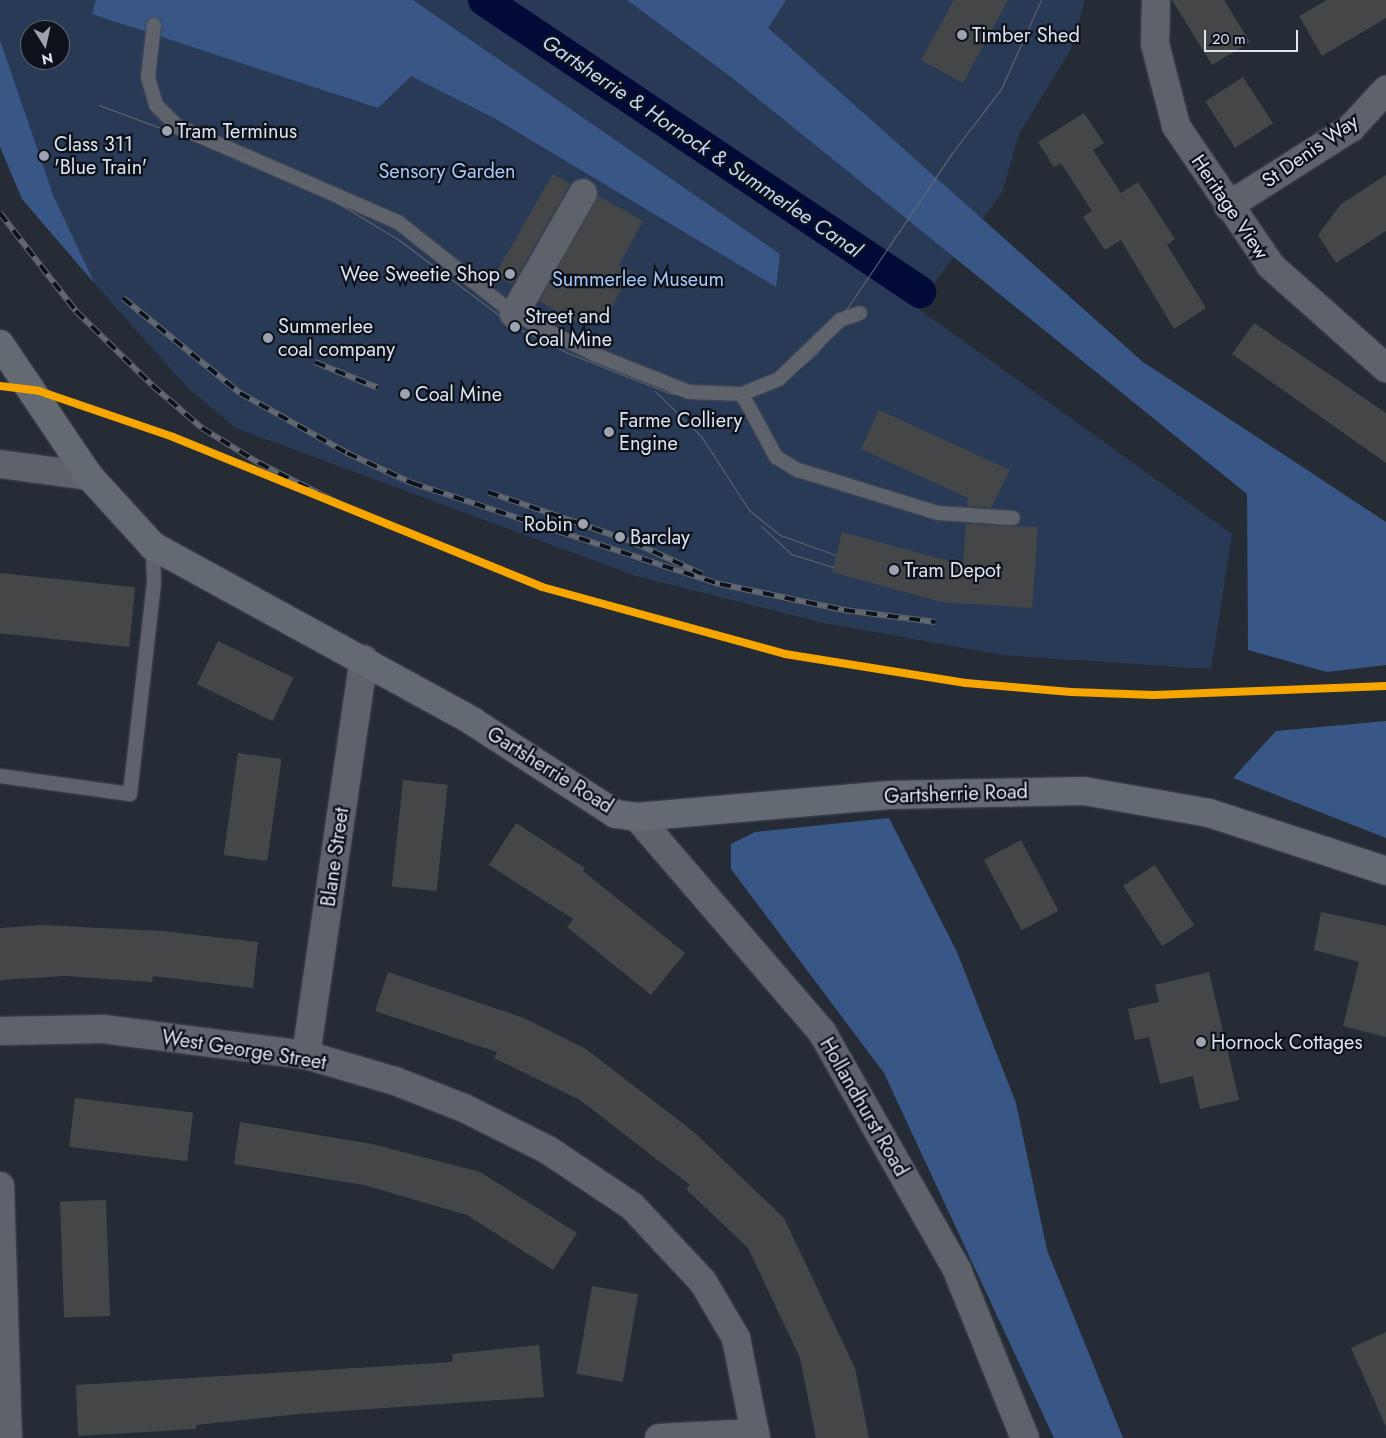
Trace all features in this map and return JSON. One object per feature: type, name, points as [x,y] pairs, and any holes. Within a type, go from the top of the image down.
[{"type":"street","name":"Heritage View","points":[[1156,0],[1155,44],[1176,126],[1228,206],[1271,266],[1386,368]]},
{"type":"street","name":"St Denis Way","points":[[1228,206],[1351,128],[1386,90]]},
{"type":"street","points":[[514,314],[583,193]]},
{"type":"street","name":"Gartsherrie Road","points":[[0,344],[89,476],[153,546],[364,659],[472,721],[609,809],[637,817],[889,795],[1084,791],[1209,813],[1386,871]]},
{"type":"street","points":[[0,464],[89,476]]},
{"type":"street","name":"Blane Street","points":[[306,1055],[364,659]]},
{"type":"street","name":"Hollandhurst Road","points":[[637,817],[822,1032],[957,1270],[1025,1438]]},
{"type":"street","name":"West George Street","points":[[0,1031],[103,1029],[306,1055],[395,1081],[464,1108],[548,1150],[632,1206],[703,1282],[736,1338],[756,1436]]},
{"type":"street","points":[[0,1186],[8,1438]]},
{"type":"street","points":[[659,1438],[756,1436]]},
{"type":"lane","points":[[154,25],[148,77],[156,105],[177,126],[398,222],[514,314],[596,355],[689,392],[742,394],[779,379],[833,326],[860,313]]},
{"type":"lane","points":[[742,394],[776,457],[798,470],[938,513],[1013,518]]},
{"type":"lane","points":[[0,776],[130,794],[154,584],[153,546]]},
{"type":"green space","name":"Summerlee Museum","points":[[0,0],[1085,0],[1071,49],[1019,134],[1002,193],[916,307],[1232,534],[1211,669],[1003,655],[824,623],[636,576],[236,428],[187,387],[95,284],[53,195],[6,64],[0,40]]},
{"type":"shaded area","points":[[96,0],[413,0],[780,254],[776,287],[496,119],[411,76],[378,108],[92,14]]},
{"type":"shaded area","points":[[627,0],[786,0],[768,28],[1143,362],[1386,522],[1386,665],[1327,672],[1248,650],[1247,494],[731,77]]},
{"type":"shaded area","points":[[0,40],[53,195],[95,284],[22,199],[0,147]]},
{"type":"shaded area","points":[[1386,721],[1386,838],[1233,778],[1276,731]]},
{"type":"shaded area","points":[[889,818],[957,952],[1016,1103],[1047,1250],[1123,1438],[1054,1438],[884,1073],[731,869],[731,844],[755,832]]},
{"type":"building","name":"Timber Shed","points":[[954,0],[1008,0],[963,83],[921,60]]},
{"type":"building","points":[[1172,0],[1224,0],[1250,42],[1212,65]]},
{"type":"building","points":[[1327,0],[1386,0],[1386,18],[1322,56],[1299,16]]},
{"type":"building","points":[[1243,77],[1273,123],[1235,148],[1205,102]]},
{"type":"building","points":[[1084,113],[1104,143],[1093,150],[1121,193],[1138,182],[1175,239],[1167,245],[1206,308],[1174,329],[1121,240],[1105,250],[1083,217],[1092,211],[1061,163],[1054,167],[1038,142]]},
{"type":"building","points":[[553,174],[570,184],[512,284],[495,274]]},
{"type":"building","points":[[1386,175],[1386,231],[1336,263],[1318,235],[1341,204]]},
{"type":"building","points":[[598,196],[643,221],[619,265],[631,271],[603,323],[588,314],[582,325],[539,301]]},
{"type":"building","points":[[1254,323],[1386,413],[1386,463],[1232,354]]},
{"type":"building","points":[[879,410],[1010,470],[991,508],[967,506],[968,498],[861,449]]},
{"type":"building","points":[[966,524],[1038,527],[1032,608],[941,602],[832,572],[842,532],[963,565]]},
{"type":"building","points":[[0,573],[135,587],[129,647],[0,633]]},
{"type":"building","points":[[218,641],[293,678],[272,721],[197,684]]},
{"type":"building","points":[[238,753],[282,759],[267,861],[224,855]]},
{"type":"building","points":[[403,780],[448,785],[437,891],[392,886]]},
{"type":"building","points":[[516,823],[585,868],[583,871],[685,953],[651,995],[567,927],[573,919],[489,865]]},
{"type":"building","points":[[1021,840],[1059,911],[1021,930],[984,860]]},
{"type":"building","points":[[1155,865],[1194,925],[1162,946],[1123,886]]},
{"type":"building","points":[[1321,912],[1386,926],[1386,1037],[1343,1026],[1359,962],[1314,950]]},
{"type":"building","points":[[41,925],[162,931],[258,942],[253,988],[153,976],[152,982],[65,976],[0,980],[0,928]]},
{"type":"building","points":[[388,972],[524,1018],[586,1049],[695,1133],[784,1218],[855,1368],[869,1438],[816,1438],[800,1358],[748,1248],[686,1189],[690,1185],[580,1100],[494,1058],[497,1052],[375,1011]]},
{"type":"building","name":"Hornock Cottages","points":[[1209,972],[1239,1100],[1200,1109],[1193,1076],[1160,1084],[1149,1037],[1135,1040],[1128,1009],[1159,1002],[1155,985]]},
{"type":"building","points":[[75,1098],[193,1113],[187,1161],[69,1147]]},
{"type":"building","points":[[240,1122],[372,1144],[480,1172],[577,1233],[553,1270],[467,1215],[364,1185],[234,1164]]},
{"type":"building","points":[[106,1200],[110,1316],[64,1318],[60,1202]]},
{"type":"building","points":[[592,1286],[638,1294],[623,1382],[577,1374]]},
{"type":"building","points":[[1386,1332],[1386,1427],[1351,1348]]},
{"type":"building","points":[[539,1345],[544,1397],[299,1414],[196,1425],[196,1429],[78,1436],[76,1385],[453,1362],[452,1354]]},
{"type":"waterway","name":"Gartsherrie & Hornock & Summerlee Canal","points":[[484,0],[920,292]]},
{"type":"tram line","points":[[99,105],[249,161],[326,196],[399,240],[515,327],[568,353],[669,393],[738,399],[780,383],[816,354],[952,153],[1001,89],[1041,0]]},
{"type":"tram line","points":[[655,391],[701,436],[749,510],[780,535],[836,555]]},
{"type":"tram line","points":[[761,526],[791,554],[833,567]]},
{"type":"railway","points":[[0,213],[76,311],[152,385],[202,428],[259,463],[342,505]]},
{"type":"railway","points":[[123,298],[240,393],[347,453],[412,483],[720,584],[844,610],[935,622]]},
{"type":"railway","points":[[315,362],[378,388]]},
{"type":"railway","points":[[488,492],[633,542],[702,574]]},
{"type":"transit line","points":[[0,386],[39,391],[173,437],[542,587],[785,654],[966,683],[1071,692],[1154,695],[1386,686]]},
{"type":"place","name":"Timber Shed","points":[[962,35]]},
{"type":"place","name":"Tram Terminus","points":[[167,131]]},
{"type":"place","name":"Class 311 'Blue Train'","points":[[44,156]]},
{"type":"place","name":"Wee Sweetie Shop","points":[[510,274]]},
{"type":"place","name":"Street and Coal Mine","points":[[515,327]]},
{"type":"place","name":"Summerlee coal company","points":[[268,338]]},
{"type":"place","name":"Coal Mine","points":[[405,394]]},
{"type":"place","name":"Farme Colliery Engine","points":[[609,432]]},
{"type":"place","name":"Robin","points":[[583,524]]},
{"type":"place","name":"Barclay","points":[[620,537]]},
{"type":"place","name":"Tram Depot","points":[[894,570]]},
{"type":"place","name":"Hornock Cottages","points":[[1201,1042]]},
{"type":"park label","name":"Sensory Garden","points":[[447,171]]}]
